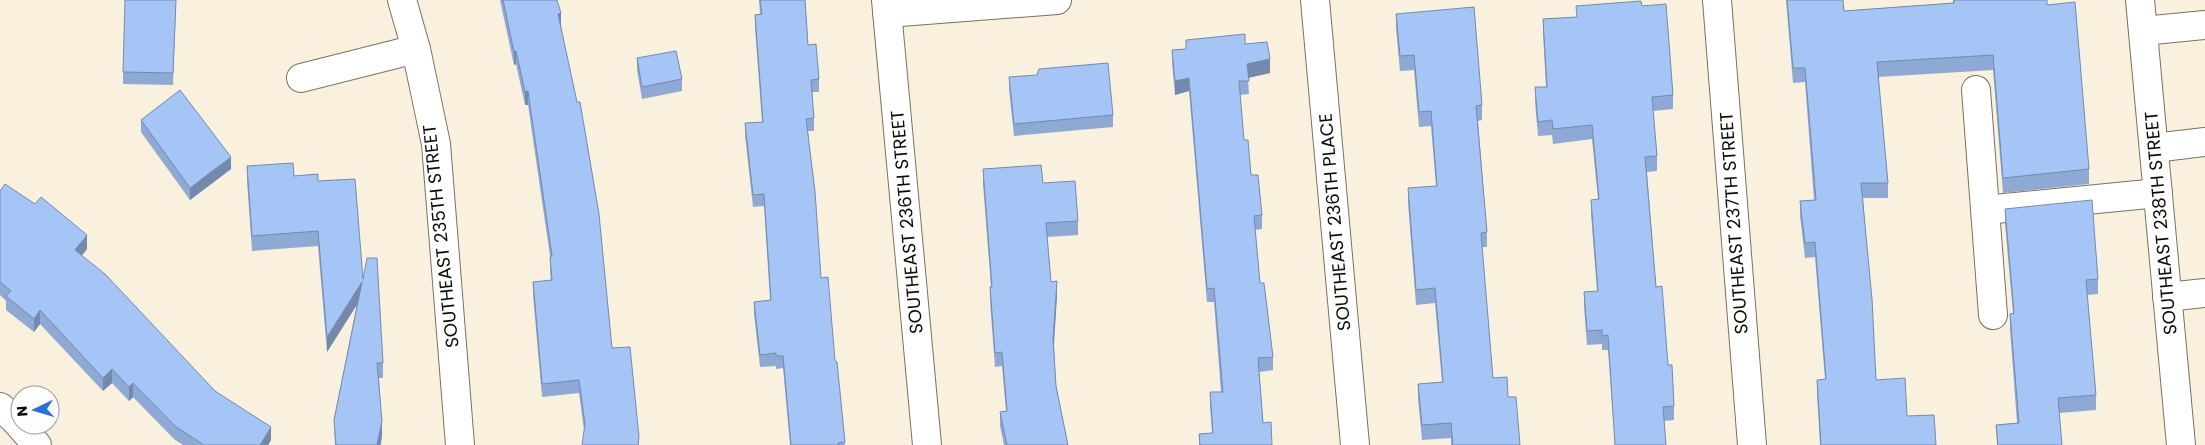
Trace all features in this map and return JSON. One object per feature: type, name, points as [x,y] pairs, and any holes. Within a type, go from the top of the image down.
[{"type":"street","name":"SOUTHEAST 235TH STREET","points":[[402,0],[416,49],[436,144],[460,445]]},
{"type":"street","points":[[886,6],[1057,0]]},
{"type":"street","name":"SOUTHEAST 236TH PLACE","points":[[1315,0],[1355,445]]},
{"type":"street","name":"SOUTHEAST 237TH STREET","points":[[1717,0],[1752,445]]},
{"type":"street","name":"SOUTHEAST 238TH STREET","points":[[2140,0],[2182,445]]},
{"type":"street","name":"SOUTHEAST 236TH STREET","points":[[886,6],[927,445]]},
{"type":"street","points":[[2143,31],[2205,25]]},
{"type":"street","points":[[301,78],[416,49]]},
{"type":"street","points":[[1976,90],[1993,315]]},
{"type":"street","points":[[2154,148],[2205,142]]},
{"type":"street","points":[[1985,210],[2158,193]]},
{"type":"street","points":[[2168,297],[2205,293]]},
{"type":"street","points":[[0,407],[14,419],[37,445]]},
{"type":"building","points":[[125,0],[176,0],[173,73],[123,72]]},
{"type":"building","points":[[503,0],[557,0],[561,13],[558,14],[577,102],[580,102],[599,214],[612,348],[630,347],[639,437],[638,445],[582,445],[585,424],[579,380],[542,384],[533,282],[552,280],[550,257],[552,256],[528,91],[525,92],[516,51],[514,52]]},
{"type":"building","points":[[760,0],[805,0],[808,45],[816,44],[819,79],[811,80],[814,118],[806,119],[815,191],[821,278],[828,277],[835,361],[837,362],[845,442],[838,443],[838,445],[791,445],[783,356],[776,356],[776,353],[760,355],[754,302],[771,300],[764,194],[753,195],[745,123],[763,122],[755,15],[762,14]]},
{"type":"building","points":[[1787,0],[1843,0],[1844,11],[1954,3],[1954,0],[2047,0],[2047,5],[2075,2],[2089,169],[2003,178],[1993,55],[1877,62],[1888,183],[1861,183],[1872,299],[1876,380],[1905,378],[1907,416],[1934,415],[1936,445],[1821,445],[1817,380],[1826,379],[1815,242],[1805,243],[1800,201],[1816,200],[1805,68],[1793,68]]},
{"type":"building","points":[[1641,1],[1642,6],[1666,4],[1673,95],[1652,97],[1657,156],[1645,157],[1656,287],[1662,286],[1668,365],[1672,365],[1674,406],[1663,407],[1666,445],[1615,445],[1608,335],[1602,336],[1602,330],[1587,331],[1584,292],[1598,291],[1591,200],[1599,199],[1592,125],[1553,129],[1552,120],[1538,122],[1535,87],[1547,87],[1543,19],[1577,17],[1576,6]]},
{"type":"building","points":[[1474,7],[1482,105],[1476,106],[1487,232],[1481,233],[1493,378],[1507,377],[1508,397],[1516,397],[1520,445],[1453,445],[1451,423],[1422,425],[1418,384],[1443,382],[1435,288],[1416,290],[1408,188],[1437,186],[1431,111],[1419,112],[1414,55],[1400,56],[1396,14]]},
{"type":"building","points":[[1245,34],[1245,44],[1267,42],[1270,59],[1247,64],[1249,81],[1239,81],[1244,140],[1248,140],[1251,175],[1258,175],[1262,215],[1254,216],[1260,283],[1264,283],[1273,357],[1258,358],[1263,423],[1271,422],[1272,445],[1200,445],[1199,434],[1213,433],[1210,392],[1223,392],[1214,288],[1207,289],[1189,78],[1175,81],[1172,50],[1186,49],[1186,40]]},
{"type":"building","points":[[676,51],[682,79],[642,87],[637,58]]},
{"type":"building","points":[[1108,63],[1113,115],[1014,124],[1009,77],[1037,75],[1039,69]]},
{"type":"building","points":[[180,90],[231,157],[190,188],[141,120]]},
{"type":"building","points":[[293,163],[294,176],[318,174],[318,181],[355,179],[363,279],[367,258],[377,258],[383,363],[377,363],[382,421],[377,445],[336,445],[334,420],[362,282],[327,337],[318,231],[252,236],[247,166]]},
{"type":"building","points":[[1041,165],[1043,183],[1075,181],[1078,221],[1046,223],[1051,282],[1057,281],[1053,339],[1056,386],[1068,445],[1007,445],[1000,412],[1007,411],[1002,352],[995,353],[983,169]]},
{"type":"building","points":[[5,184],[35,204],[41,197],[87,235],[75,250],[105,274],[215,391],[271,427],[260,445],[204,445],[175,426],[133,383],[129,387],[112,369],[103,378],[40,310],[34,319],[6,296],[11,291],[0,282],[0,191]]},
{"type":"building","points":[[2092,200],[2098,279],[2086,280],[2096,395],[2058,398],[2062,445],[1998,445],[1996,425],[2019,423],[2010,314],[2014,313],[2005,209]]}]
